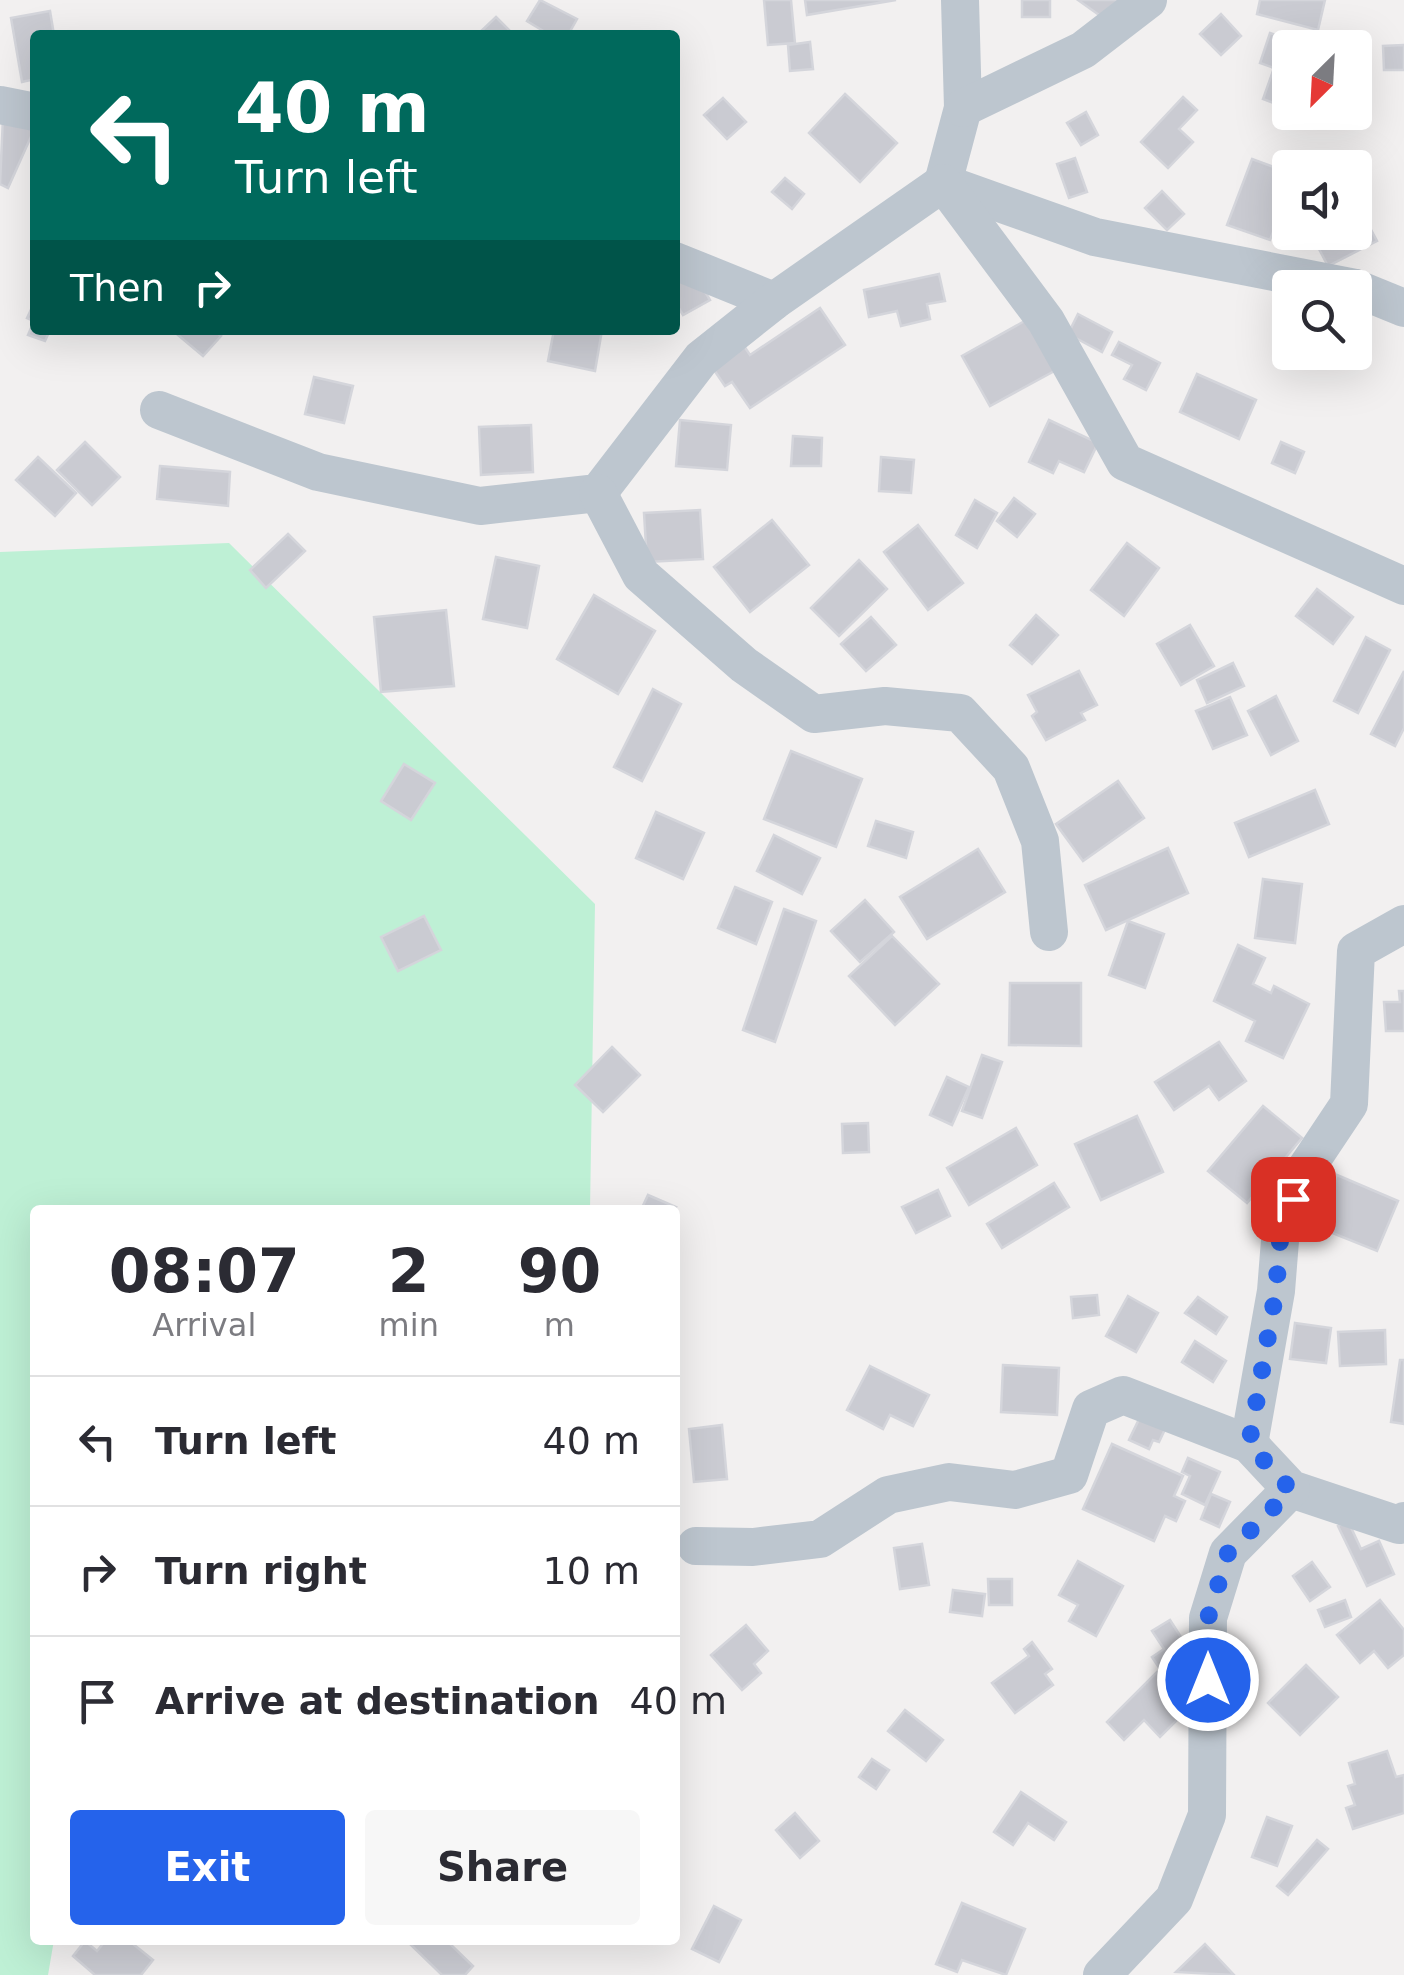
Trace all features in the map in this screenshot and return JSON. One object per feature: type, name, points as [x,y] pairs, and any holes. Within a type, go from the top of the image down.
[{"type":"street","points":[[160,410],[318,472],[480,506],[598,493],[701,359],[774,301],[943,182],[963,108],[960,0]]},
{"type":"street","points":[[963,108],[1083,50],[1148,0]]},
{"type":"street","points":[[0,105],[30,111]]},
{"type":"street","points":[[943,182],[1095,236],[1272,271]]},
{"type":"street","points":[[943,182],[1046,321],[1125,462],[1404,586]]},
{"type":"street","points":[[680,263],[774,301]]},
{"type":"street","points":[[1372,295],[1404,308]]},
{"type":"street","points":[[598,493],[640,575],[744,665],[814,714],[885,706],[960,714],[1011,768],[1040,841],[1050,932]]},
{"type":"street","points":[[1249,1444],[1276,1291],[1281,1228],[1305,1170],[1348,1104],[1356,952],[1404,924]]},
{"type":"street","points":[[696,1546],[753,1547],[820,1539],[888,1495],[949,1482],[1014,1490],[1070,1476],[1091,1409],[1123,1395],[1249,1444],[1291,1490],[1402,1530]]},
{"type":"street","points":[[1102,1975],[1174,1899],[1206,1815],[1208,1618],[1228,1553],[1291,1490]]},
{"type":"green space","points":[[229,543],[595,904],[590,1205],[30,1205],[30,1945],[53,1945],[48,1975],[0,1975],[0,552]]},
{"type":"building","points":[[540,0],[577,19],[571,30],[542,30],[527,21]]},
{"type":"building","points":[[764,0],[791,0],[795,43],[768,45]]},
{"type":"building","points":[[805,0],[896,0],[807,15]]},
{"type":"building","points":[[1022,0],[1050,0],[1050,17],[1022,17]]},
{"type":"building","points":[[1078,0],[1124,0],[1109,22]]},
{"type":"building","points":[[1260,0],[1325,0],[1318,30],[1257,14]]},
{"type":"building","points":[[50,11],[53,30],[30,30],[30,80],[22,82],[11,18]]},
{"type":"building","points":[[1221,14],[1241,36],[1221,55],[1200,34]]},
{"type":"building","points":[[496,17],[509,30],[482,30]]},
{"type":"building","points":[[1270,33],[1272,34],[1272,67],[1260,63]]},
{"type":"building","points":[[810,42],[813,69],[790,71],[788,45]]},
{"type":"building","points":[[1404,45],[1404,70],[1384,70],[1383,46]]},
{"type":"building","points":[[1272,74],[1272,102],[1263,99]]},
{"type":"building","points":[[845,94],[897,143],[860,182],[809,133]]},
{"type":"building","points":[[1183,97],[1197,110],[1179,129],[1193,142],[1168,168],[1141,142]]},
{"type":"building","points":[[723,98],[746,122],[727,139],[704,115]]},
{"type":"building","points":[[1086,112],[1098,135],[1081,145],[1067,123]]},
{"type":"building","points":[[3,117],[30,128],[30,139],[8,188],[0,184]]},
{"type":"building","points":[[1075,158],[1087,192],[1069,198],[1057,164]]},
{"type":"building","points":[[1252,159],[1272,166],[1270,240],[1227,225]]},
{"type":"building","points":[[785,178],[804,194],[792,209],[772,192]]},
{"type":"building","points":[[1162,191],[1184,214],[1167,230],[1145,208]]},
{"type":"building","points":[[1320,250],[1359,250],[1328,266]]},
{"type":"building","points":[[692,270],[710,300],[683,315],[680,310],[680,276]]},
{"type":"building","points":[[939,274],[945,301],[927,304],[930,319],[901,326],[897,311],[869,317],[864,290]]},
{"type":"building","points":[[820,308],[845,345],[750,408],[732,382],[725,386],[710,364],[742,343],[750,355]]},
{"type":"building","points":[[1078,314],[1112,332],[1102,352],[1068,334]]},
{"type":"building","points":[[1030,318],[1058,369],[990,406],[962,356]]},
{"type":"building","points":[[30,330],[30,335],[48,335],[45,341],[28,335]]},
{"type":"building","points":[[178,335],[221,336],[203,356]]},
{"type":"building","points":[[553,335],[601,335],[595,371],[548,361]]},
{"type":"building","points":[[1119,342],[1160,363],[1146,390],[1124,379],[1132,365],[1112,355]]},
{"type":"building","points":[[1197,374],[1256,400],[1239,439],[1180,412]]},
{"type":"building","points":[[314,377],[353,386],[344,423],[305,414]]},
{"type":"building","points":[[680,420],[731,425],[727,470],[676,466]]},
{"type":"building","points":[[1049,420],[1098,443],[1084,472],[1059,461],[1053,473],[1029,462]]},
{"type":"building","points":[[531,425],[533,472],[481,475],[479,427]]},
{"type":"building","points":[[793,436],[822,438],[821,466],[791,466]]},
{"type":"building","points":[[85,442],[120,477],[92,505],[57,470]]},
{"type":"building","points":[[1281,442],[1304,452],[1295,473],[1272,463]]},
{"type":"building","points":[[38,457],[76,493],[55,516],[16,480]]},
{"type":"building","points":[[881,457],[914,460],[911,493],[879,491]]},
{"type":"building","points":[[160,466],[230,472],[228,506],[157,499]]},
{"type":"building","points":[[1014,498],[1035,514],[1017,537],[997,521]]},
{"type":"building","points":[[975,500],[997,513],[977,548],[956,535]]},
{"type":"building","points":[[700,510],[703,559],[647,562],[644,513]]},
{"type":"building","points":[[772,520],[809,565],[750,612],[714,567]]},
{"type":"building","points":[[918,525],[963,583],[928,610],[884,552]]},
{"type":"building","points":[[288,534],[305,551],[266,588],[250,570]]},
{"type":"building","points":[[1127,543],[1159,568],[1124,616],[1091,590]]},
{"type":"building","points":[[496,557],[539,566],[527,628],[483,619]]},
{"type":"building","points":[[859,560],[887,589],[839,636],[811,608]]},
{"type":"building","points":[[1317,589],[1353,617],[1333,644],[1296,616]]},
{"type":"building","points":[[594,595],[655,631],[618,694],[557,659]]},
{"type":"building","points":[[446,610],[454,686],[381,692],[374,617]]},
{"type":"building","points":[[1036,615],[1058,635],[1032,664],[1010,645]]},
{"type":"building","points":[[871,617],[896,645],[866,671],[841,644]]},
{"type":"building","points":[[1190,625],[1214,666],[1181,685],[1157,644]]},
{"type":"building","points":[[1366,637],[1390,650],[1358,713],[1334,701]]},
{"type":"building","points":[[1233,663],[1244,686],[1207,703],[1197,680]]},
{"type":"building","points":[[1079,671],[1097,705],[1081,713],[1085,720],[1046,740],[1032,716],[1037,712],[1028,695]]},
{"type":"building","points":[[1404,671],[1404,728],[1395,746],[1371,734]]},
{"type":"building","points":[[653,689],[681,704],[642,781],[614,767]]},
{"type":"building","points":[[1276,696],[1298,741],[1271,755],[1248,711]]},
{"type":"building","points":[[1230,697],[1247,735],[1213,749],[1196,711]]},
{"type":"building","points":[[791,751],[862,779],[836,847],[764,819]]},
{"type":"building","points":[[404,764],[435,783],[411,820],[381,801]]},
{"type":"building","points":[[1118,781],[1144,818],[1083,861],[1056,824]]},
{"type":"building","points":[[1315,790],[1329,824],[1249,857],[1235,823]]},
{"type":"building","points":[[656,812],[704,833],[683,879],[636,858]]},
{"type":"building","points":[[876,821],[913,832],[906,858],[868,846]]},
{"type":"building","points":[[774,835],[820,858],[802,894],[757,871]]},
{"type":"building","points":[[1168,848],[1188,893],[1106,930],[1085,885]]},
{"type":"building","points":[[978,849],[1005,892],[927,939],[900,897]]},
{"type":"building","points":[[1263,879],[1302,884],[1295,943],[1255,938]]},
{"type":"building","points":[[735,887],[772,902],[756,944],[718,928]]},
{"type":"building","points":[[865,900],[894,932],[860,962],[831,931]]},
{"type":"building","points":[[784,909],[816,921],[775,1042],[743,1030]]},
{"type":"building","points":[[424,916],[441,950],[398,971],[381,937]]},
{"type":"building","points":[[1128,921],[1164,934],[1145,988],[1109,975]]},
{"type":"building","points":[[892,936],[939,984],[895,1025],[849,976]]},
{"type":"building","points":[[1238,945],[1265,958],[1253,984],[1271,993],[1274,986],[1309,1004],[1283,1058],[1246,1041],[1255,1021],[1214,1001]]},
{"type":"building","points":[[1010,983],[1081,983],[1081,1046],[1009,1045]]},
{"type":"building","points":[[1399,991],[1404,991],[1404,1031],[1386,1031],[1384,1002],[1400,1002]]},
{"type":"building","points":[[1219,1042],[1246,1081],[1219,1100],[1209,1086],[1174,1110],[1155,1082]]},
{"type":"building","points":[[612,1047],[640,1075],[603,1112],[575,1085]]},
{"type":"building","points":[[982,1055],[1002,1062],[982,1118],[962,1111]]},
{"type":"building","points":[[947,1077],[969,1087],[952,1125],[930,1115]]},
{"type":"building","points":[[1263,1106],[1302,1138],[1247,1203],[1208,1171]]},
{"type":"building","points":[[1137,1116],[1163,1172],[1101,1200],[1075,1144]]},
{"type":"building","points":[[868,1123],[869,1152],[843,1153],[842,1124]]},
{"type":"building","points":[[1016,1128],[1037,1165],[969,1205],[947,1168]]},
{"type":"building","points":[[1337,1175],[1398,1201],[1377,1251],[1315,1226]]},
{"type":"building","points":[[1054,1183],[1069,1207],[1002,1248],[987,1224]]},
{"type":"building","points":[[938,1190],[950,1216],[916,1233],[902,1207]]},
{"type":"building","points":[[648,1195],[671,1205],[643,1205]]},
{"type":"building","points":[[1097,1295],[1099,1315],[1073,1318],[1071,1297]]},
{"type":"building","points":[[1128,1296],[1158,1313],[1136,1352],[1106,1336]]},
{"type":"building","points":[[1198,1297],[1227,1317],[1216,1334],[1185,1313]]},
{"type":"building","points":[[1295,1323],[1331,1328],[1326,1363],[1290,1359]]},
{"type":"building","points":[[1385,1330],[1386,1364],[1340,1366],[1338,1332]]},
{"type":"building","points":[[1195,1341],[1226,1361],[1213,1382],[1182,1362]]},
{"type":"building","points":[[1400,1360],[1404,1360],[1404,1424],[1391,1422]]},
{"type":"building","points":[[1003,1365],[1059,1368],[1057,1415],[1001,1412]]},
{"type":"building","points":[[870,1366],[929,1395],[913,1426],[890,1415],[883,1429],[847,1410]]},
{"type":"building","points":[[1142,1413],[1167,1425],[1159,1442],[1153,1440],[1149,1449],[1129,1440]]},
{"type":"building","points":[[722,1425],[727,1479],[694,1482],[689,1429]]},
{"type":"building","points":[[1112,1444],[1183,1476],[1174,1496],[1185,1501],[1176,1521],[1165,1516],[1154,1541],[1083,1509]]},
{"type":"building","points":[[1188,1458],[1220,1472],[1205,1505],[1182,1494],[1190,1476],[1182,1472]]},
{"type":"building","points":[[1211,1494],[1230,1502],[1219,1527],[1201,1519]]},
{"type":"building","points":[[1348,1521],[1361,1549],[1379,1541],[1394,1574],[1367,1586],[1338,1526]]},
{"type":"building","points":[[922,1544],[929,1585],[900,1589],[894,1548]]},
{"type":"building","points":[[1078,1561],[1123,1586],[1096,1636],[1069,1621],[1078,1605],[1059,1595]]},
{"type":"building","points":[[1312,1562],[1330,1587],[1310,1601],[1293,1576]]},
{"type":"building","points":[[988,1579],[1012,1579],[1012,1605],[989,1605]]},
{"type":"building","points":[[953,1590],[985,1594],[982,1616],[950,1612]]},
{"type":"building","points":[[1345,1600],[1351,1617],[1325,1627],[1318,1610]]},
{"type":"building","points":[[1380,1600],[1404,1630],[1404,1655],[1388,1668],[1374,1651],[1360,1663],[1337,1635]]},
{"type":"building","points":[[1170,1620],[1190,1651],[1160,1669],[1152,1657],[1164,1649],[1152,1631]]},
{"type":"building","points":[[746,1625],[768,1651],[754,1664],[761,1673],[742,1690],[711,1655]]},
{"type":"building","points":[[1032,1642],[1052,1669],[1045,1674],[1053,1685],[1015,1713],[992,1683],[1029,1656],[1024,1649]]},
{"type":"building","points":[[1306,1665],[1338,1697],[1300,1735],[1268,1703]]},
{"type":"building","points":[[1157,1672],[1178,1693],[1188,1684],[1201,1696],[1160,1737],[1144,1720],[1124,1740],[1107,1722]]},
{"type":"building","points":[[905,1710],[943,1740],[926,1761],[888,1731]]},
{"type":"building","points":[[1387,1751],[1396,1777],[1404,1775],[1404,1813],[1353,1829],[1346,1808],[1355,1805],[1348,1786],[1355,1784],[1349,1763]]},
{"type":"building","points":[[872,1759],[889,1770],[876,1789],[859,1777]]},
{"type":"building","points":[[1021,1792],[1066,1822],[1054,1840],[1028,1823],[1013,1845],[994,1832]]},
{"type":"building","points":[[795,1813],[819,1841],[800,1858],[776,1830]]},
{"type":"building","points":[[1267,1817],[1292,1826],[1277,1866],[1252,1857]]},
{"type":"building","points":[[1317,1840],[1328,1849],[1288,1895],[1277,1886]]},
{"type":"building","points":[[962,1903],[1025,1929],[1006,1975],[962,1960],[957,1972],[936,1964]]},
{"type":"building","points":[[714,1906],[741,1920],[719,1962],[692,1949]]},
{"type":"building","points":[[1205,1944],[1234,1975],[1176,1972]]},
{"type":"building","points":[[82,1945],[97,1951],[102,1945],[134,1945],[153,1960],[141,1975],[95,1975],[73,1956]]},
{"type":"building","points":[[411,1945],[451,1945],[473,1966],[465,1975],[442,1975]]},
{"type":"route","points":[[1208,1680],[1208,1618],[1228,1553],[1291,1490],[1249,1444],[1276,1291],[1281,1228],[1293,1199]]}]
